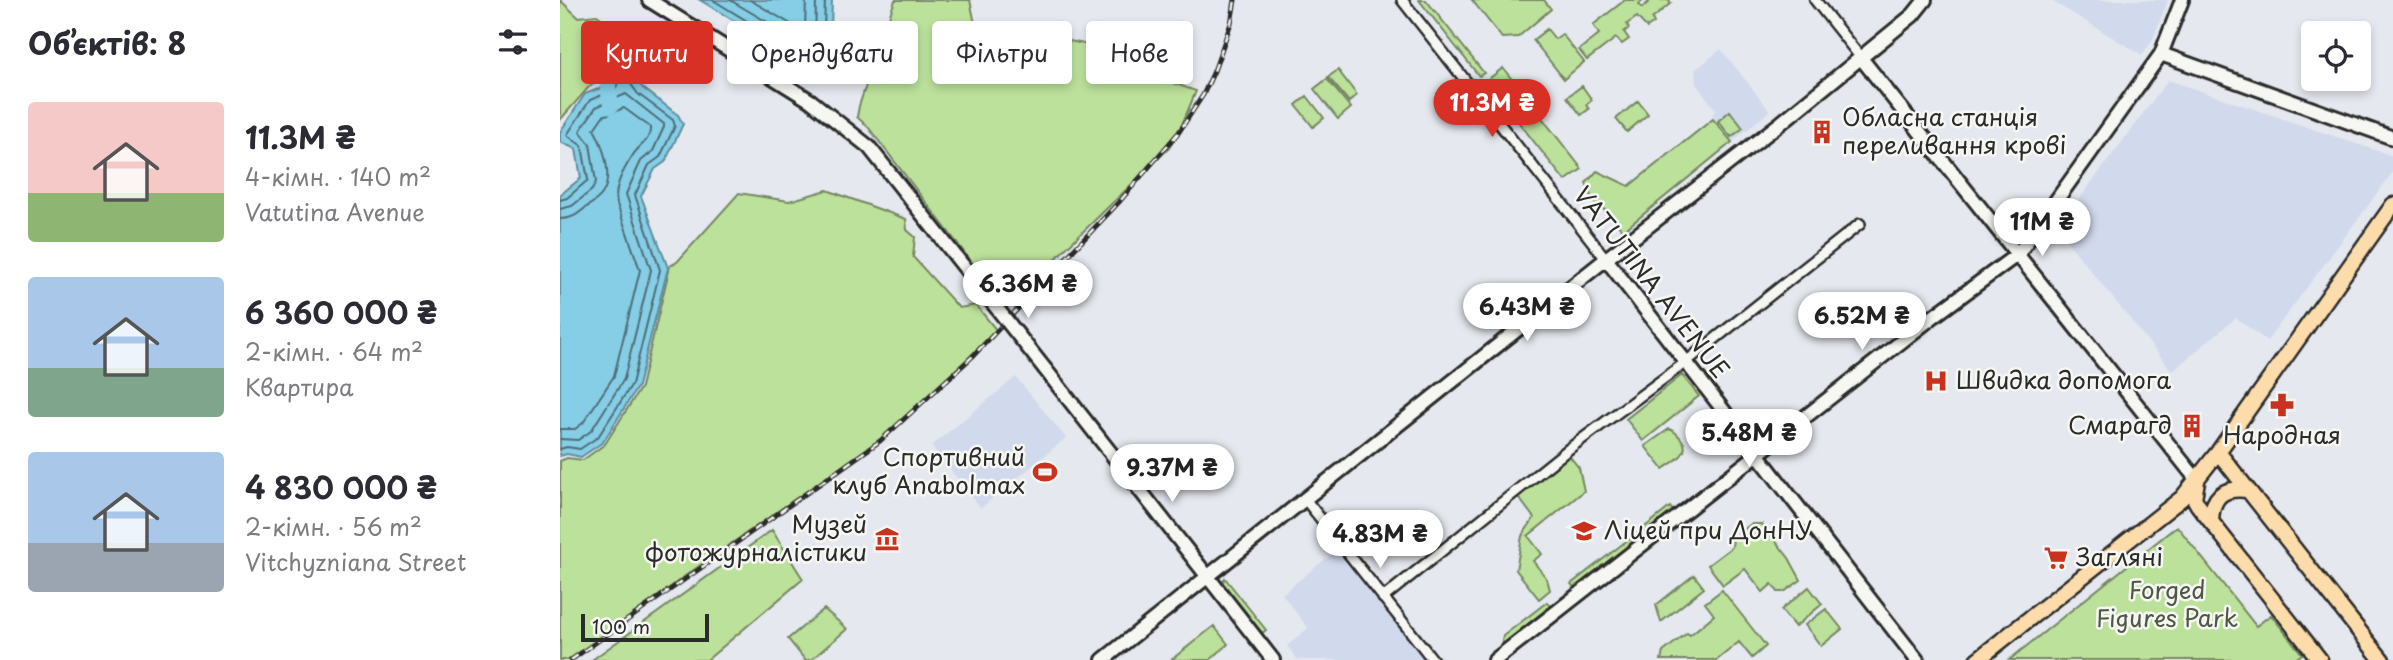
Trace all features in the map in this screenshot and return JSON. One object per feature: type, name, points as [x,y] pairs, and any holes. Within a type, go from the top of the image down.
[{"type":"main road","points":[[1977,660],[2182,498],[2218,452],[2393,205]]},
{"type":"main road","points":[[2218,452],[2382,660]]},
{"type":"main road","points":[[2197,480],[2194,498],[2320,660]]},
{"type":"main road","points":[[2211,521],[2211,508],[2216,498],[2235,488],[2247,490]]},
{"type":"street","points":[[649,0],[811,102],[869,147],[1273,660]]},
{"type":"street","name":"VATUTINA AVENUE","points":[[1402,0],[1917,660]]},
{"type":"street","points":[[1815,0],[2197,480]]},
{"type":"street","points":[[1103,660],[1861,58],[1913,15],[1925,0]]},
{"type":"street","points":[[1495,660],[1934,316],[2018,254],[2161,54],[2182,0]]},
{"type":"street","points":[[2161,54],[2393,138]]},
{"type":"street","points":[[1383,598],[1578,441],[1686,361],[1860,224]]},
{"type":"street","points":[[1305,499],[1433,660]]},
{"type":"shaded area","points":[[2050,0],[2168,0],[2152,41],[2142,55]]},
{"type":"shaded area","points":[[1721,49],[1770,111],[1733,141],[1712,114],[1716,110],[1696,84],[1695,70]]},
{"type":"shaded area","points":[[2168,80],[2393,156],[2393,172],[2267,341],[2236,318],[2172,371],[2057,229]]},
{"type":"shaded area","points":[[1016,377],[1066,438],[981,508],[931,446]]},
{"type":"shaded area","points":[[1338,549],[1429,660],[1298,660],[1287,646],[1308,628],[1282,594]]},
{"type":"green space","points":[[560,0],[578,17],[597,15],[605,21],[581,21],[581,84],[594,84],[560,120]]},
{"type":"green space","points":[[895,0],[970,0],[974,21],[932,21],[932,84],[1072,84],[1072,42],[1086,45],[1086,84],[1176,84],[1196,91],[1179,132],[1169,148],[1061,253],[1019,302],[1010,298],[1007,308],[868,127],[857,117],[866,84],[918,84],[918,21],[888,21]]},
{"type":"green space","points":[[1419,0],[1426,0],[1484,73],[1479,76]]},
{"type":"green space","points":[[1472,0],[1544,0],[1551,9],[1518,37],[1502,38]]},
{"type":"green space","points":[[1625,0],[1644,0],[1639,4],[1642,8],[1651,0],[1668,0],[1671,3],[1652,19],[1654,23],[1647,28],[1637,17],[1627,24],[1629,28],[1624,32],[1629,39],[1622,44],[1616,38],[1587,60],[1579,50],[1599,34],[1593,25]]},
{"type":"green space","points":[[1547,29],[1555,39],[1562,34],[1584,62],[1564,79],[1533,40]]},
{"type":"green space","points":[[1503,68],[1582,169],[1565,181],[1486,81]]},
{"type":"green space","points":[[1338,70],[1357,95],[1349,102],[1328,77]]},
{"type":"green space","points":[[1327,79],[1351,108],[1338,119],[1314,89]]},
{"type":"green space","points":[[1582,86],[1592,100],[1586,105],[1589,109],[1581,115],[1567,97]]},
{"type":"green space","points":[[1307,96],[1324,118],[1313,127],[1296,105]]},
{"type":"green space","points":[[1638,101],[1648,114],[1627,132],[1616,119]]},
{"type":"green space","points":[[1730,111],[1743,128],[1731,137],[1718,121]]},
{"type":"green space","points":[[1713,119],[1732,142],[1623,231],[1606,211],[1593,202],[1586,183],[1597,171],[1629,186]]},
{"type":"green space","points":[[827,190],[906,219],[907,230],[915,237],[913,257],[959,308],[976,305],[997,331],[880,440],[685,576],[573,660],[560,660],[560,461],[567,458],[583,460],[605,444],[641,387],[670,266],[677,262],[739,193],[789,201]]},
{"type":"green space","points":[[1682,375],[1699,396],[1643,441],[1626,419]]},
{"type":"green space","points":[[1669,429],[1679,436],[1685,449],[1680,457],[1663,469],[1645,446]]},
{"type":"green space","points":[[1567,453],[1579,468],[1584,491],[1528,536],[1542,554],[1533,561],[1547,579],[1550,590],[1539,599],[1516,570],[1522,536],[1534,518],[1516,494]]},
{"type":"green space","points":[[1670,507],[1675,514],[1646,537],[1635,535]]},
{"type":"green space","points":[[1751,524],[1762,524],[1789,558],[1801,580],[1784,592],[1778,592],[1772,584],[1763,592],[1745,569],[1723,585],[1708,565],[1732,547],[1733,538]]},
{"type":"green space","name":"Forged Figures Park","points":[[2177,526],[2256,626],[2271,615],[2302,654],[2294,660],[2009,660]]},
{"type":"green space","points":[[772,530],[803,579],[707,660],[592,660]]},
{"type":"green space","points":[[1629,539],[1641,541],[1576,590],[1571,584]]},
{"type":"green space","points":[[1694,575],[1704,588],[1661,622],[1656,605]]},
{"type":"green space","points":[[1225,578],[1266,630],[1262,633],[1222,583]]},
{"type":"green space","points":[[1809,587],[1822,604],[1795,627],[1781,610]]},
{"type":"green space","points":[[1722,590],[1766,646],[1752,658],[1739,642],[1717,660],[1661,660],[1663,652],[1714,615],[1705,603]]},
{"type":"green space","points":[[1547,602],[1552,609],[1504,644],[1503,636]]},
{"type":"green space","points":[[824,609],[847,629],[811,660],[805,660],[788,639]]},
{"type":"green space","points":[[1826,609],[1842,629],[1821,646],[1805,625]]},
{"type":"green space","points":[[1214,626],[1228,644],[1210,660],[1171,660]]},
{"type":"water","points":[[700,0],[832,0],[831,21],[734,21]]},
{"type":"water","points":[[611,84],[640,84],[678,115],[683,124],[665,162],[655,169],[641,196],[668,268],[638,386],[603,442],[581,457],[567,454],[560,456],[560,195],[581,178],[576,149],[560,142],[560,132],[585,94]]},
{"type":"waterway","points":[[608,84],[611,106]]},
{"type":"railway","points":[[571,660],[880,441],[972,357],[1120,201],[1179,132],[1203,95],[1214,71],[1231,23],[1235,0]]},
{"type":"place","name":"Обласна станція переливання крові","points":[[1822,132]]},
{"type":"place","name":"Швидка допомога","points":[[1936,381]]},
{"type":"place","name":"Народная","points":[[2282,405]]},
{"type":"place","name":"Смарагд","points":[[2192,426]]},
{"type":"place","name":"Спортивний клуб Anabolmax","points":[[1045,472]]},
{"type":"place","name":"Ліцей при ДонНУ","points":[[1584,531]]},
{"type":"place","name":"Музей фотожурналістики","points":[[887,539]]},
{"type":"place","name":"Загляні","points":[[2056,558]]}]
